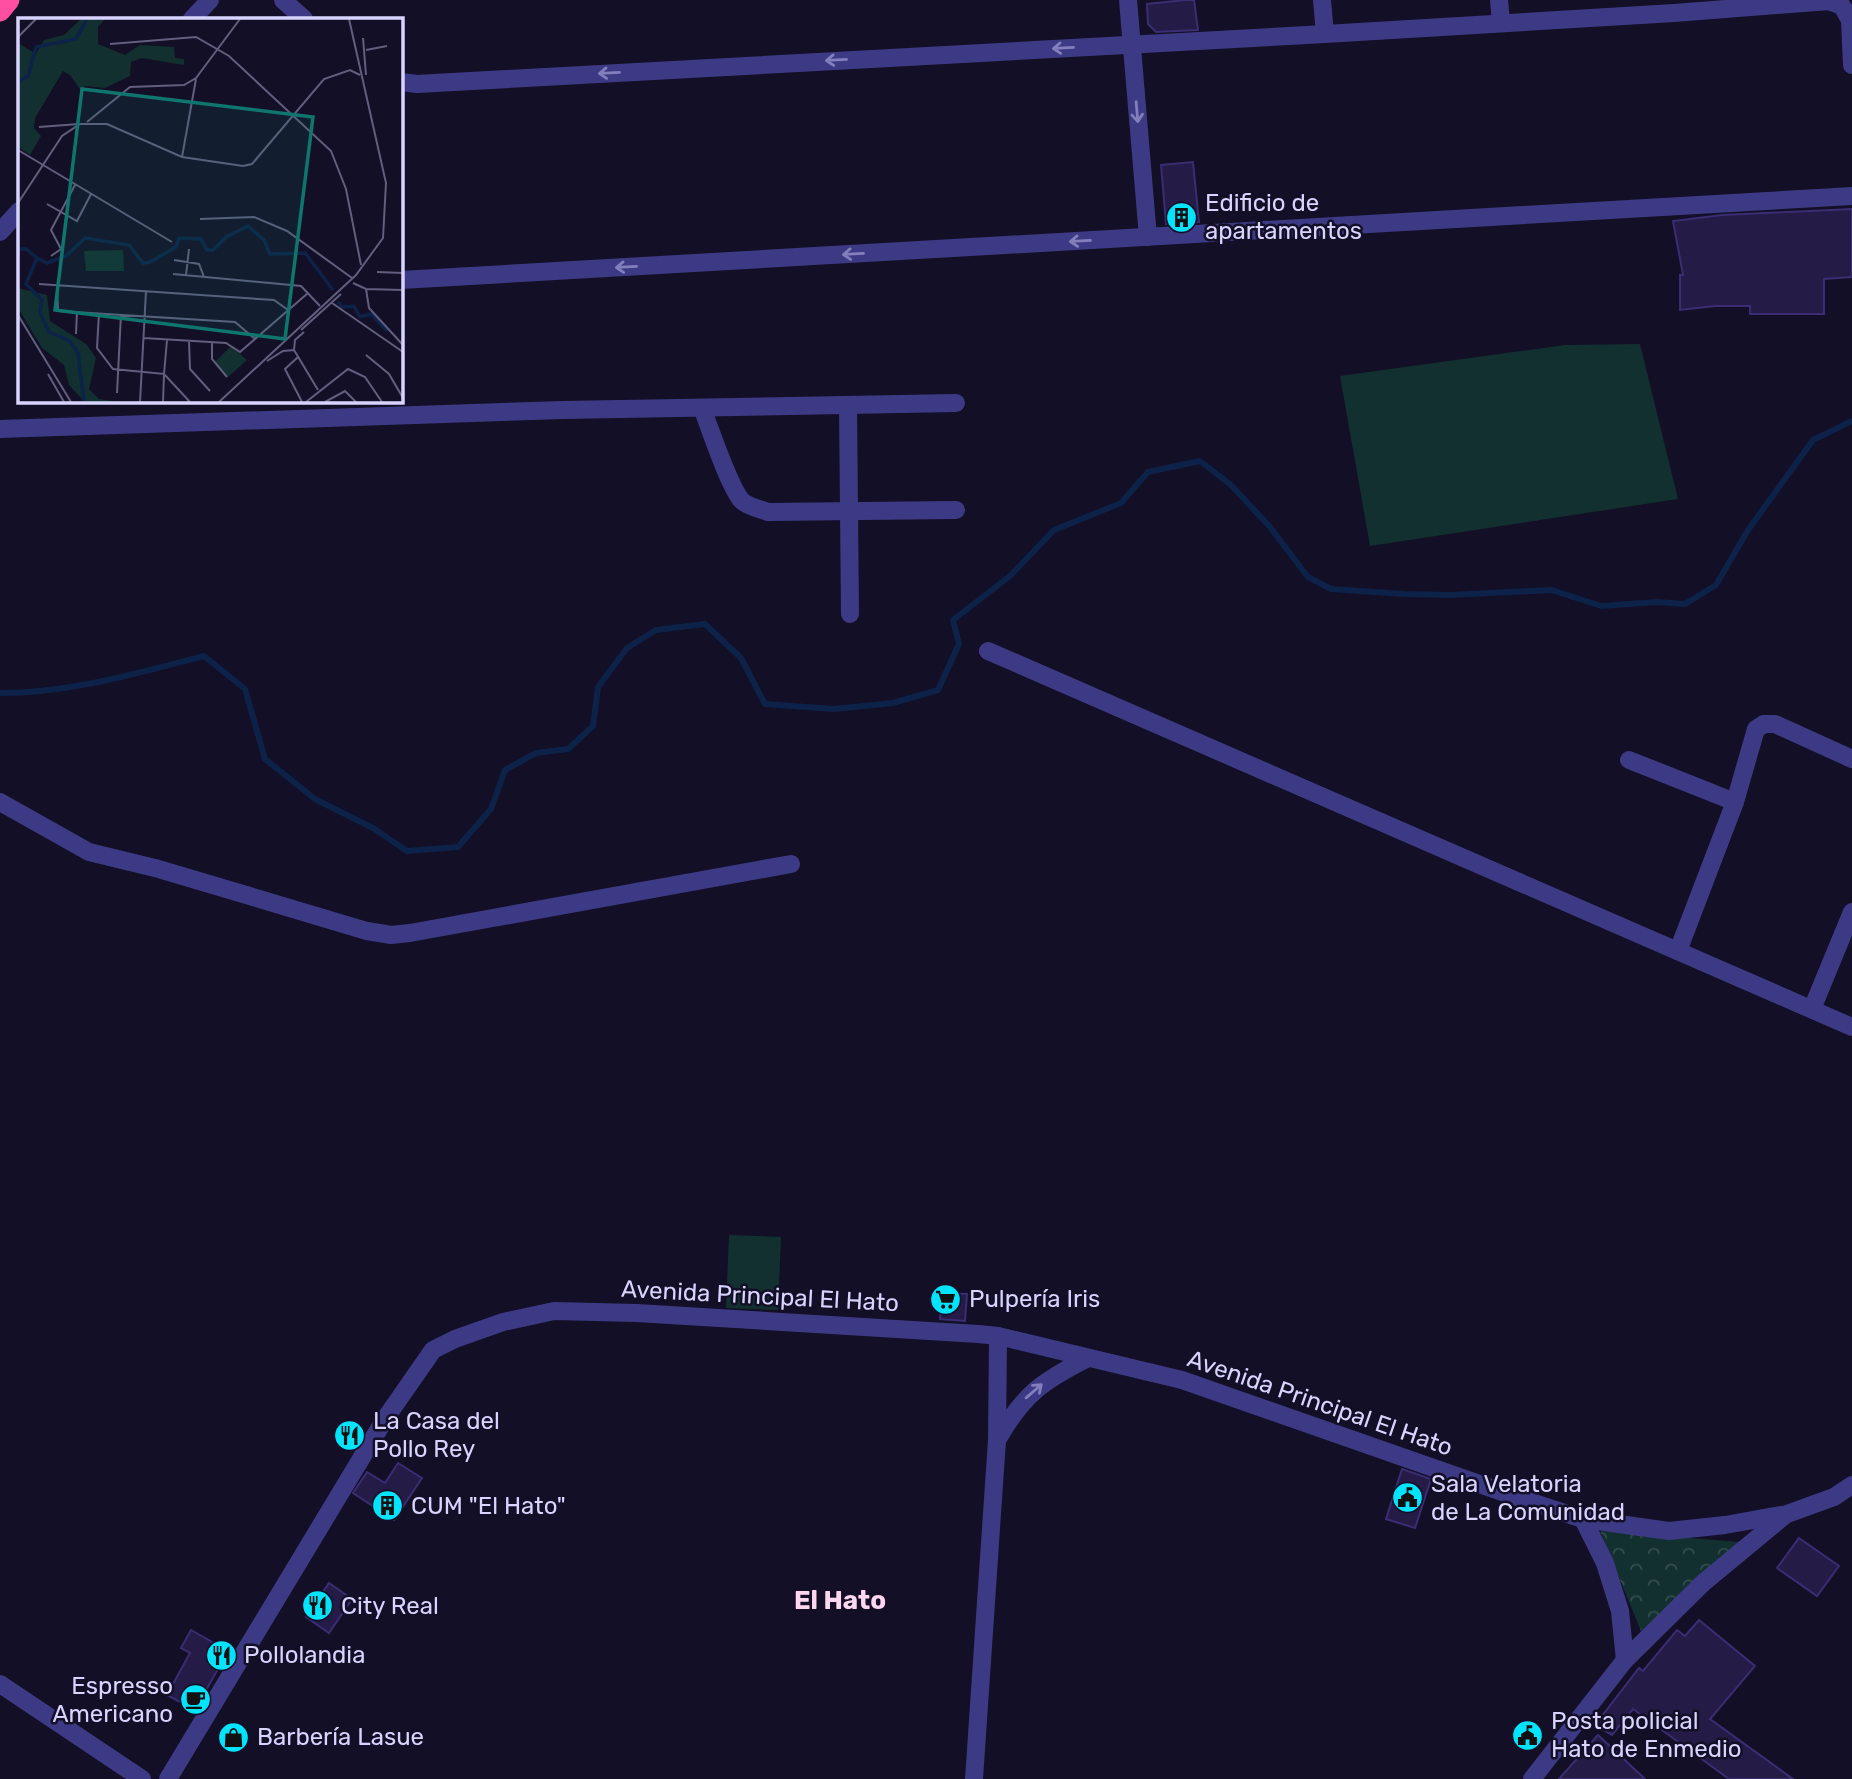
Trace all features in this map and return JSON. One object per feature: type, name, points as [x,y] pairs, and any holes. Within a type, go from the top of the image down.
[{"type":"highway","points":[[0,10],[9,0]]},
{"type":"street","points":[[193,18],[210,0]]},
{"type":"street","points":[[283,0],[303,18]]},
{"type":"street","points":[[1128,0],[1148,237]]},
{"type":"street","points":[[1322,0],[1325,34]]},
{"type":"street","points":[[1499,0],[1501,22]]},
{"type":"street","points":[[402,82],[445,82],[1325,34],[1674,7],[1829,1],[1842,6],[1850,20],[1852,65]]},
{"type":"street","points":[[402,280],[1852,196]]},
{"type":"street","points":[[8,232],[18,213]]},
{"type":"street","points":[[0,429],[563,410],[956,403]]},
{"type":"street","points":[[848,405],[850,614]]},
{"type":"street","points":[[702,408],[732,485],[742,501],[754,508],[768,512],[956,510]]},
{"type":"street","points":[[988,651],[1852,1027]]},
{"type":"street","points":[[1678,951],[1735,802],[1756,729],[1764,724],[1775,724],[1852,759]]},
{"type":"street","points":[[1629,760],[1735,802]]},
{"type":"street","points":[[0,802],[89,852],[159,869],[368,931],[391,935],[791,864]]},
{"type":"street","points":[[1812,1010],[1852,912]]},
{"type":"street","name":"Avenida Principal El Hato","points":[[168,1779],[385,1419],[433,1350],[503,1321],[554,1311],[637,1312],[998,1336],[1182,1380],[1583,1519],[1669,1531],[1787,1514],[1843,1496],[1852,1485]]},
{"type":"street","points":[[974,1779],[997,1440],[998,1336]]},
{"type":"street","points":[[997,1440],[1012,1413],[1032,1392],[1057,1374],[1086,1359]]},
{"type":"street","points":[[1532,1779],[1625,1660],[1703,1583],[1787,1514]]},
{"type":"street","points":[[1583,1519],[1605,1563],[1616,1599],[1625,1660]]},
{"type":"street","points":[[0,1684],[142,1779]]},
{"type":"green space","points":[[1640,344],[1678,499],[1370,546],[1340,376],[1565,345]]},
{"type":"green space","points":[[729,1235],[781,1237],[778,1310],[726,1308]]},
{"type":"green space","points":[[1600,1531],[1740,1542],[1641,1631]]},
{"type":"building","points":[[1194,0],[1198,30],[1156,32],[1148,24],[1147,4]]},
{"type":"building","points":[[1193,162],[1199,222],[1166,224],[1161,165]]},
{"type":"building","points":[[1852,209],[1852,277],[1824,279],[1824,314],[1750,314],[1750,306],[1680,310],[1680,275],[1683,275],[1673,221],[1722,215]]},
{"type":"building","points":[[942,1293],[967,1294],[965,1321],[940,1319]]},
{"type":"building","name":"CUM \"El Hato\"","points":[[398,1463],[422,1478],[394,1520],[353,1493],[367,1472],[385,1483]]},
{"type":"building","name":"Sala Velatoria de La Comunidad","points":[[1402,1469],[1431,1479],[1415,1528],[1386,1519]]},
{"type":"building","points":[[1799,1538],[1839,1566],[1817,1596],[1777,1568]]},
{"type":"building","points":[[329,1583],[352,1599],[329,1633],[306,1617]]},
{"type":"building","points":[[1699,1620],[1755,1666],[1710,1719],[1793,1779],[1729,1779],[1633,1709],[1612,1735],[1595,1725],[1639,1668],[1643,1671],[1677,1630],[1685,1636]]},
{"type":"building","points":[[191,1630],[228,1651],[195,1710],[167,1695],[190,1653],[181,1648]]},
{"type":"building","points":[[1598,1735],[1645,1779],[1559,1779]]},
{"type":"waterway","points":[[0,693],[78,686],[204,656],[245,689],[265,759],[315,799],[373,828],[407,851],[458,847],[491,809],[505,770],[536,753],[568,749],[593,726],[598,687],[627,648],[656,630],[705,624],[741,658],[765,704],[834,709],[893,703],[938,690],[959,644],[953,620],[1010,576],[1054,530],[1121,503],[1148,472],[1200,461],[1231,485],[1270,527],[1308,577],[1331,589],[1450,595],[1552,590],[1601,606],[1657,602],[1685,604],[1716,585],[1748,530],[1813,440],[1852,421]]},
{"type":"place","name":"Edificio de apartamentos","points":[[1182,217]]},
{"type":"place","name":"Pulpería Iris","points":[[946,1299]]},
{"type":"place","name":"La Casa del Pollo Rey","points":[[350,1435]]},
{"type":"place","name":"Sala Velatoria de La Comunidad","points":[[1408,1498]]},
{"type":"place","name":"CUM \"El Hato\"","points":[[388,1506]]},
{"type":"place","name":"City Real","points":[[318,1606]]},
{"type":"place","name":"Pollolandia","points":[[221,1655]]},
{"type":"place","name":"Espresso Americano","points":[[196,1700]]},
{"type":"place","name":"Posta policial Hato de Enmedio","points":[[1528,1735]]},
{"type":"place","name":"Barbería Lasue","points":[[234,1737]]},
{"type":"district","name":"El Hato","points":[[840,1600]]}]
